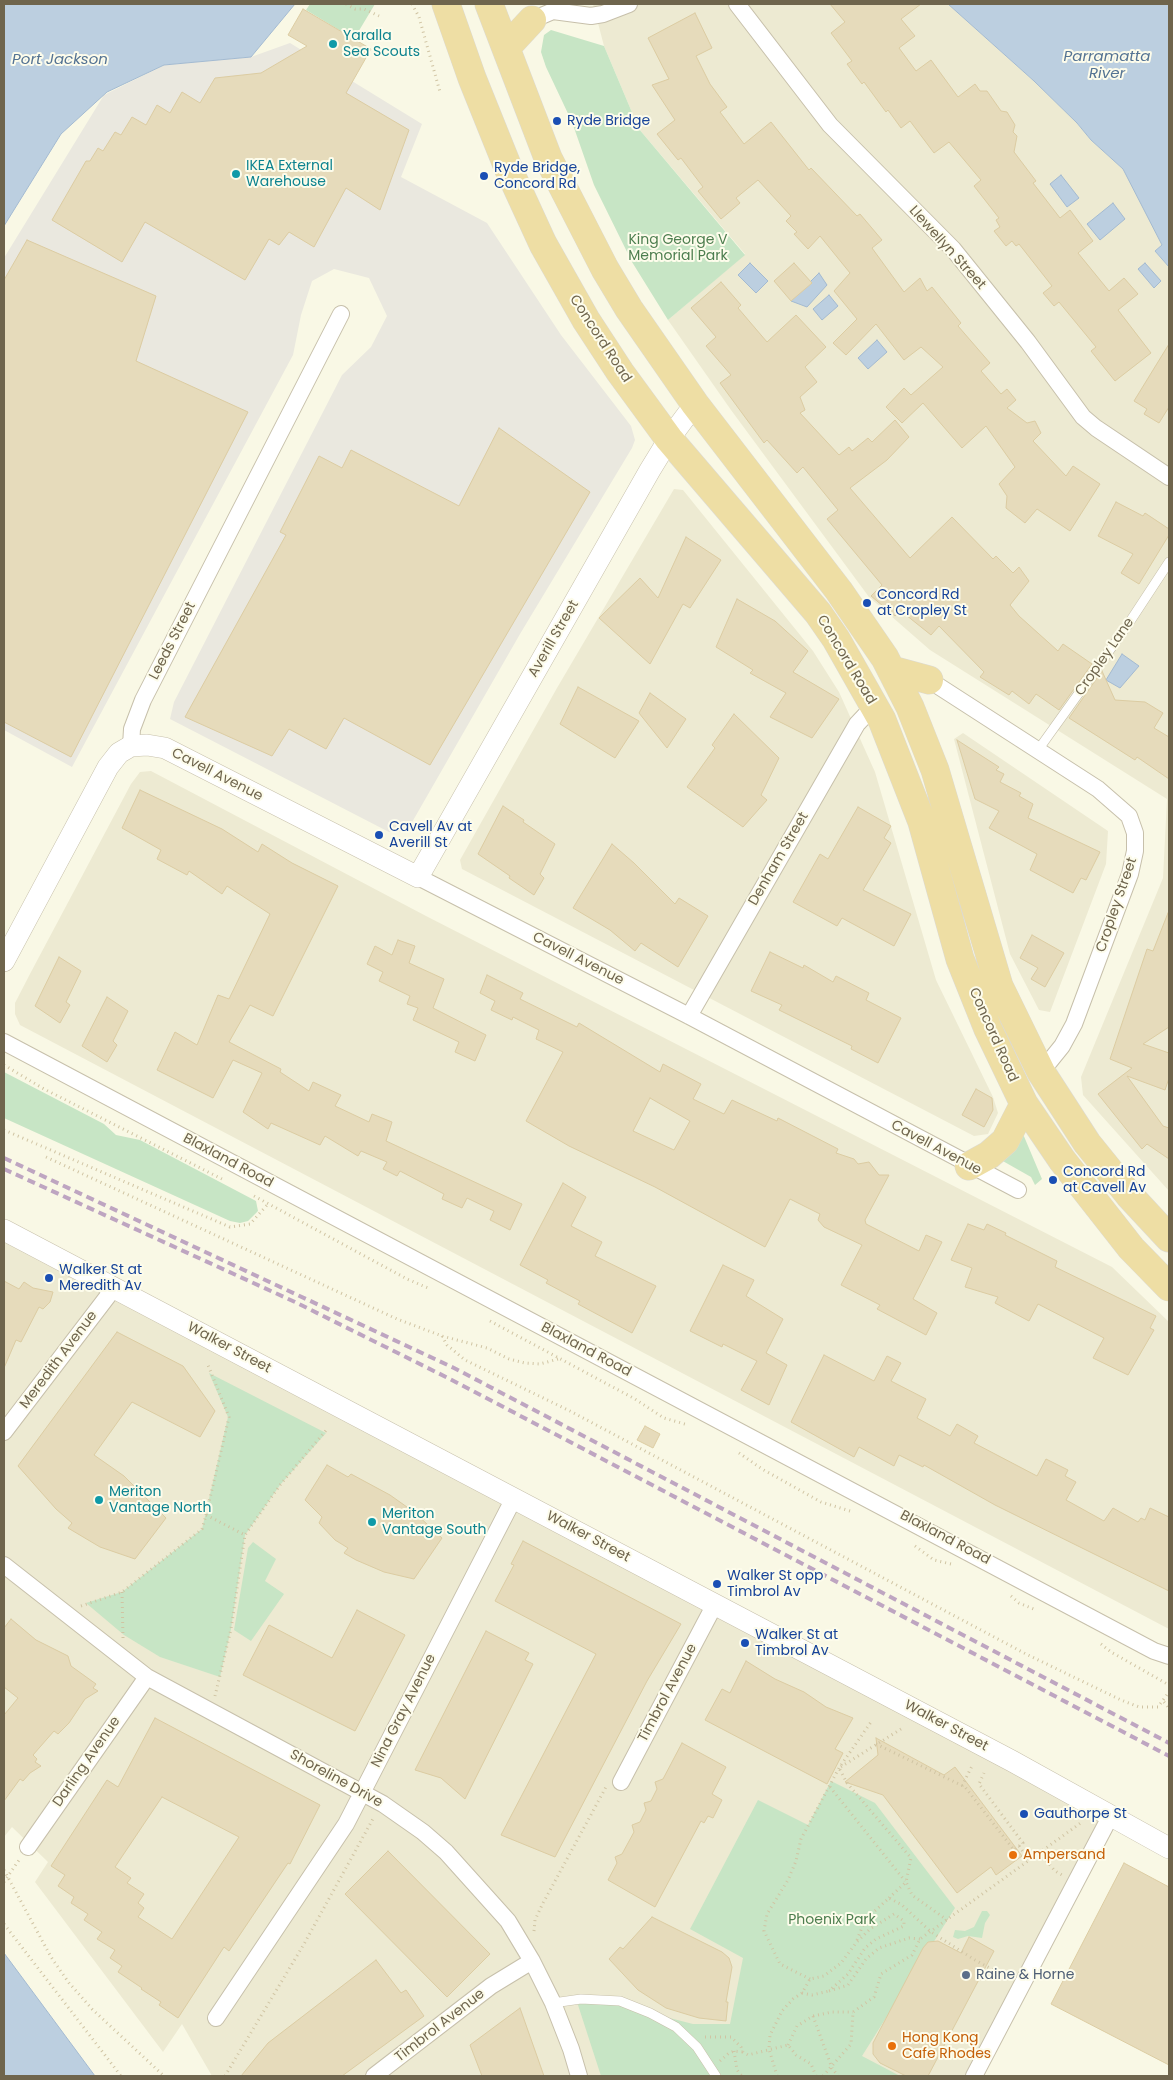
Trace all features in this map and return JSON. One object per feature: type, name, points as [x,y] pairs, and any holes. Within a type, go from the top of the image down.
[{"type":"highway","name":"Concord Road","points":[[446,4],[472,78],[509,170],[543,244],[586,320],[620,372],[669,439],[818,614],[836,639],[882,720],[922,822],[960,958],[988,1029],[1024,1104],[1062,1160],[1131,1248],[1169,1287]]},
{"type":"highway","name":"Concord Road","points":[[489,4],[548,158],[596,252],[629,309],[696,404],[840,591],[892,670],[910,707],[935,770],[999,986],[1041,1072],[1087,1143],[1129,1195],[1169,1238]]},
{"type":"highway","points":[[506,48],[532,20]]},
{"type":"highway","points":[[892,670],[929,680]]},
{"type":"highway","points":[[969,1166],[989,1155],[1006,1142],[1024,1104]]},
{"type":"street","points":[[532,20],[553,11],[591,16],[604,14],[629,4]]},
{"type":"street","name":"Llewellyn Street","points":[[738,4],[830,125],[953,249],[1028,342],[1083,417],[1096,428],[1169,477]]},
{"type":"street","name":"Leeds Street","points":[[131,746],[132,729],[143,700],[341,314]]},
{"type":"street","name":"Averill Street","points":[[418,877],[669,439],[696,404]]},
{"type":"street","name":"Cropley Street","points":[[929,680],[1116,803],[1129,816],[1135,833],[1135,851],[1130,874],[1074,1024],[1062,1046],[1041,1072]]},
{"type":"street","name":"Denham Street","points":[[689,1016],[857,724],[874,706]]},
{"type":"street","name":"Cavell Avenue","points":[[131,746],[148,745],[165,748],[689,1016],[969,1166],[1018,1190]]},
{"type":"street","points":[[4,961],[108,767],[119,753],[131,746]]},
{"type":"street","name":"Blaxland Road","points":[[4,1042],[1154,1651],[1169,1656]]},
{"type":"street","name":"Walker Street","points":[[4,1230],[715,1604],[1104,1811],[1169,1848]]},
{"type":"street","name":"Meredith Avenue","points":[[4,1432],[114,1288]]},
{"type":"street","name":"Nina Gray Avenue","points":[[216,2018],[346,1824],[514,1498]]},
{"type":"street","name":"Shoreline Drive","points":[[4,1565],[147,1677],[363,1792],[423,1832],[465,1871],[508,1921],[532,1961],[553,2002],[571,2049],[578,2076]]},
{"type":"street","name":"Timbrol Avenue","points":[[621,1782],[715,1604]]},
{"type":"street","name":"Darling Avenue","points":[[28,1847],[147,1677]]},
{"type":"street","points":[[974,2076],[1104,1811]]},
{"type":"street","name":"Timbrol Avenue","points":[[374,2076],[491,1986],[532,1961]]},
{"type":"lane","name":"Cropley Lane","points":[[1038,750],[1127,626],[1169,562]]},
{"type":"lane","points":[[553,2002],[581,1999],[620,2001],[650,2013],[676,2027],[697,2047],[716,2076]]},
{"type":"path","points":[[346,4],[355,9],[364,10],[379,16]]},
{"type":"path","points":[[412,4],[419,17],[440,92]]},
{"type":"path","points":[[4,1065],[44,1089],[229,1183]]},
{"type":"path","points":[[4,1130],[230,1227],[250,1224],[268,1204]]},
{"type":"path","points":[[46,1156],[397,1319],[442,1336],[487,1348],[509,1359],[525,1363],[540,1364],[558,1359]]},
{"type":"path","points":[[247,1191],[407,1279],[430,1288]]},
{"type":"path","points":[[489,1320],[635,1399],[664,1418],[692,1427]]},
{"type":"path","points":[[442,1336],[446,1345],[465,1360],[570,1411],[1026,1654],[1139,1707],[1158,1707],[1164,1702],[1169,1692]]},
{"type":"path","points":[[66,1614],[86,1603],[122,1592],[202,1530],[228,1417],[208,1365]]},
{"type":"path","points":[[210,1711],[231,1629],[246,1535],[280,1485],[328,1428]]},
{"type":"path","points":[[733,1448],[762,1469],[821,1502],[854,1512]]},
{"type":"path","points":[[206,1515],[246,1535]]},
{"type":"path","points":[[913,1544],[934,1560],[956,1567]]},
{"type":"path","points":[[117,1653],[124,1635],[122,1592]]},
{"type":"path","points":[[1006,1592],[1019,1603],[1042,1612]]},
{"type":"path","points":[[1095,1639],[1111,1652],[1169,1685]]},
{"type":"path","points":[[1164,1702],[1169,1708]]},
{"type":"path","points":[[830,1991],[848,1974],[865,1948],[876,1939],[904,1926],[904,1921],[894,1914],[870,1929],[856,1943],[841,1963],[824,1976],[810,1979],[780,1964],[764,1932],[766,1914],[788,1880],[802,1839],[829,1786],[839,1768],[871,1722]]},
{"type":"path","points":[[839,1768],[901,1729]]},
{"type":"path","points":[[876,1744],[962,1786],[1014,1850],[1023,1843],[979,1784],[984,1773]]},
{"type":"path","points":[[962,1786],[972,1766]]},
{"type":"path","points":[[839,1768],[848,1783],[911,1858],[906,1882],[865,1920],[856,1943]]},
{"type":"path","points":[[542,1904],[611,1777],[621,1782]]},
{"type":"path","points":[[829,1786],[906,1882],[912,1896],[947,1920]]},
{"type":"path","points":[[224,2076],[304,1944],[369,1825],[383,1804]]},
{"type":"path","points":[[788,2045],[797,2026],[813,2016],[832,2012],[854,2012],[874,1997],[881,1974],[912,1956],[920,1939],[1076,1827],[1104,1811]]},
{"type":"path","points":[[1019,1846],[1030,1860]]},
{"type":"path","points":[[4,1882],[28,1847]]},
{"type":"path","points":[[1040,1853],[1055,1871]]},
{"type":"path","points":[[4,1870],[41,1940],[69,1984],[92,2009],[164,2076]]},
{"type":"path","points":[[889,1898],[931,1932],[988,1967]]},
{"type":"path","points":[[4,1924],[121,2076]]},
{"type":"path","points":[[802,1993],[812,1994],[830,1991],[848,1985],[866,1959],[879,1948],[909,1938],[920,1939]]},
{"type":"path","points":[[777,2076],[769,2049],[770,2035],[782,2011],[802,1993],[810,1979]]},
{"type":"path","points":[[823,2076],[852,2044],[854,2012]]},
{"type":"path","points":[[813,2016],[832,2068],[838,2076]]},
{"type":"path","points":[[697,2047],[707,2036],[731,2037],[741,2047],[743,2052]]},
{"type":"path","points":[[720,2061],[734,2051],[743,2052],[748,2055],[788,2045]]},
{"type":"path","points":[[788,2045],[796,2055],[811,2064],[816,2076]]},
{"type":"path","points":[[734,2051],[736,2070],[742,2076]]},
{"type":"shaded area","points":[[593,4],[948,4],[1034,81],[1077,123],[1091,140],[1123,169],[1143,204],[1162,245],[1155,251],[1169,267],[1169,1191],[1083,1095],[1081,1077],[1163,878],[1167,799],[930,650],[869,597],[731,410],[668,320],[745,254],[639,129],[604,46]]},
{"type":"shaded area","points":[[290,43],[422,124],[401,177],[487,223],[561,335],[631,426],[635,440],[520,634],[407,831],[389,832],[170,719],[174,702],[342,375],[371,347],[387,316],[369,278],[334,269],[312,281],[301,315],[293,355],[72,767],[4,730],[4,258],[104,95],[164,65],[251,57]]},
{"type":"shaded area","points":[[674,489],[683,490],[813,651],[839,692],[875,772],[936,980],[993,1097],[998,1113],[988,1134],[974,1136],[462,869],[460,860],[557,688]]},
{"type":"shaded area","points":[[963,733],[1108,831],[1106,864],[1050,1012],[1039,1010],[1010,954],[954,739]]},
{"type":"shaded area","points":[[151,771],[426,916],[1112,1267],[1169,1322],[1169,1629],[20,1025],[15,1014],[15,1003],[131,784],[140,772]]},
{"type":"shaded area","points":[[4,1230],[1111,1815],[974,2076],[212,2076],[182,2024],[163,2052],[35,1882],[48,1862],[12,1827],[4,1837]]},
{"type":"green space","points":[[310,4],[375,4],[354,39],[306,10]]},
{"type":"green space","name":"King George V Memorial Park","points":[[551,30],[604,46],[639,129],[745,255],[668,320],[632,262],[594,185],[572,122],[546,67],[541,52],[544,35]]},
{"type":"green space","points":[[4,1072],[104,1124],[116,1135],[140,1140],[256,1201],[258,1211],[248,1221],[240,1223],[230,1221],[4,1118]]},
{"type":"green space","points":[[1023,1134],[1042,1179],[1035,1185],[1031,1177],[1001,1160]]},
{"type":"green space","points":[[209,1373],[326,1433],[280,1485],[245,1535],[231,1629],[220,1677],[160,1657],[124,1635],[86,1603],[122,1592],[202,1529],[228,1417]]},
{"type":"green space","points":[[253,1542],[276,1559],[265,1581],[284,1594],[251,1641],[234,1630],[248,1548]]},
{"type":"green space","name":"Phoenix Park","points":[[831,1781],[875,1803],[955,1908],[862,2056],[900,2076],[601,2076],[578,2005],[581,1999],[620,2001],[650,2013],[693,2024],[730,2024],[743,1958],[690,1929],[758,1800],[808,1825]]},
{"type":"green space","points":[[982,1911],[987,1911],[990,1915],[985,1923],[982,1938],[968,1936],[958,1939],[953,1937],[955,1930],[965,1931],[974,1927]]},
{"type":"water","name":"Port Jackson","points":[[4,4],[295,4],[251,57],[164,65],[107,92],[61,134],[4,226]]},
{"type":"water","name":"Parramatta River","points":[[948,4],[1169,4],[1169,267],[1155,251],[1162,245],[1123,169],[1091,140],[1077,123],[1034,81]]},
{"type":"water","points":[[1061,175],[1079,198],[1067,207],[1050,184]]},
{"type":"water","points":[[1113,203],[1125,219],[1100,240],[1087,224]]},
{"type":"water","points":[[750,263],[768,281],[756,293],[738,275]]},
{"type":"water","points":[[1145,263],[1161,281],[1154,288],[1138,269]]},
{"type":"water","points":[[819,273],[827,285],[807,307],[791,301]]},
{"type":"water","points":[[829,295],[838,306],[822,320],[813,309]]},
{"type":"water","points":[[877,340],[887,352],[868,369],[858,358]]},
{"type":"water","points":[[1122,654],[1139,666],[1120,688],[1106,680]]},
{"type":"water","points":[[4,1953],[95,2076],[4,2076]]},
{"type":"building","points":[[830,4],[921,4],[901,19],[915,36],[899,48],[916,71],[931,60],[958,97],[975,84],[980,91],[987,91],[1001,111],[1007,112],[1015,125],[1013,132],[1017,136],[1014,152],[1036,181],[1033,183],[1060,218],[1070,210],[1093,241],[1078,253],[1109,291],[1124,278],[1138,294],[1118,310],[1151,353],[1115,381],[1091,351],[1096,347],[1059,302],[1054,306],[1043,293],[1052,286],[1019,244],[1016,246],[1012,241],[1006,246],[994,231],[1000,227],[996,220],[999,218],[974,186],[981,180],[949,142],[934,153],[910,121],[901,128],[888,110],[886,112],[864,82],[862,84],[847,64],[852,61],[831,33],[845,22]]},
{"type":"building","name":"IKEA External Warehouse","points":[[303,9],[371,49],[346,93],[409,130],[380,210],[346,188],[314,247],[289,232],[279,245],[269,239],[245,280],[145,222],[122,262],[52,220],[86,161],[90,161],[98,148],[103,151],[115,132],[121,135],[132,117],[146,125],[157,105],[170,113],[182,92],[200,103],[215,78],[261,73],[307,46],[288,35]]},
{"type":"building","points":[[695,13],[712,48],[696,56],[710,84],[727,107],[720,112],[744,144],[771,122],[809,170],[811,168],[857,216],[860,214],[882,240],[872,248],[904,292],[920,278],[927,291],[932,287],[961,323],[958,326],[990,363],[981,371],[1001,394],[1007,389],[1016,400],[1007,408],[1027,423],[1035,421],[1041,433],[1033,441],[1066,476],[1073,466],[1100,484],[1070,531],[1037,509],[1025,523],[1006,508],[1007,496],[999,484],[1015,467],[986,426],[962,448],[923,403],[902,423],[886,407],[904,388],[911,395],[943,367],[921,347],[904,360],[876,324],[846,355],[833,343],[857,319],[834,291],[850,273],[820,236],[808,249],[794,234],[797,232],[786,221],[791,216],[758,180],[736,198],[740,203],[721,219],[698,191],[703,187],[681,158],[678,160],[657,134],[675,120],[652,85],[669,79],[648,38]]},
{"type":"building","points":[[27,240],[156,296],[136,361],[248,412],[71,757],[4,722],[4,280]]},
{"type":"building","points":[[794,263],[812,283],[791,301],[774,281]]},
{"type":"building","points":[[721,282],[741,305],[738,308],[767,342],[796,315],[826,347],[805,367],[817,382],[800,397],[805,410],[800,413],[839,455],[849,447],[852,451],[868,438],[872,442],[895,420],[909,437],[887,460],[850,488],[910,558],[952,517],[993,559],[996,556],[1013,573],[1019,567],[1029,581],[1010,605],[1019,616],[1058,651],[1063,644],[1092,664],[1059,710],[1036,694],[1029,704],[1012,691],[1009,695],[980,677],[984,672],[939,626],[931,635],[901,611],[895,616],[871,596],[882,585],[827,519],[838,510],[803,467],[797,473],[767,440],[764,443],[720,383],[731,375],[706,346],[716,337],[691,308]]},
{"type":"building","points":[[1169,344],[1169,407],[1159,423],[1144,414],[1147,409],[1134,401]]},
{"type":"building","points":[[499,428],[590,492],[430,765],[344,718],[326,749],[289,729],[272,756],[185,717],[286,535],[280,532],[319,456],[342,468],[351,450],[459,506]]},
{"type":"building","points":[[1116,502],[1143,516],[1145,513],[1169,529],[1169,535],[1139,584],[1121,573],[1133,554],[1098,536]]},
{"type":"building","points":[[686,537],[721,560],[690,608],[683,604],[650,664],[599,618],[640,578],[658,598]]},
{"type":"building","points":[[737,599],[775,621],[808,651],[793,672],[839,699],[812,738],[770,717],[786,693],[750,673],[753,670],[716,647]]},
{"type":"building","points":[[1102,671],[1115,700],[1145,702],[1163,713],[1154,728],[1169,737],[1169,779],[1137,757],[1135,760],[1069,718]]},
{"type":"building","points":[[578,687],[639,721],[615,758],[560,724]]},
{"type":"building","points":[[650,693],[686,719],[667,748],[639,713]]},
{"type":"building","points":[[734,714],[779,758],[761,795],[767,800],[743,827],[687,787],[715,748],[712,745]]},
{"type":"building","points":[[957,740],[999,767],[996,770],[1004,774],[1000,782],[1021,793],[1019,796],[1033,804],[1028,818],[1100,852],[1086,880],[1081,878],[1073,893],[1030,870],[1037,854],[989,828],[999,811],[975,799]]},
{"type":"building","points":[[140,790],[222,829],[258,852],[262,844],[292,863],[338,886],[273,1016],[250,1005],[229,1042],[281,1069],[280,1072],[309,1091],[313,1082],[341,1095],[335,1106],[369,1122],[372,1114],[392,1122],[386,1141],[522,1204],[510,1230],[490,1220],[494,1211],[467,1198],[462,1208],[442,1199],[444,1194],[400,1171],[397,1176],[383,1169],[387,1162],[361,1151],[358,1156],[325,1136],[320,1145],[271,1123],[268,1129],[243,1112],[262,1073],[233,1060],[213,1098],[157,1070],[175,1032],[197,1045],[218,995],[229,999],[270,914],[227,886],[222,894],[189,871],[187,875],[157,859],[161,850],[122,828]]},
{"type":"building","points":[[503,806],[555,844],[540,874],[544,878],[534,895],[478,854]]},
{"type":"building","points":[[858,807],[891,826],[884,838],[891,843],[863,890],[911,914],[894,946],[842,918],[837,926],[793,902],[820,854],[828,859]]},
{"type":"building","points":[[612,844],[675,904],[679,898],[708,916],[678,967],[641,943],[635,951],[610,930],[573,908]]},
{"type":"building","points":[[1168,913],[1169,1027],[1143,1044],[1169,1053],[1169,1078],[1165,1090],[1127,1076],[1163,1126],[1169,1128],[1169,1159],[1147,1144],[1142,1149],[1098,1094],[1132,1068],[1110,1059],[1147,949],[1153,951]]},
{"type":"building","points":[[1032,935],[1064,953],[1045,987],[1031,979],[1038,968],[1020,958]]},
{"type":"building","points":[[398,940],[415,946],[409,963],[444,979],[433,1008],[486,1035],[475,1061],[455,1052],[459,1042],[413,1020],[418,1008],[407,1004],[410,996],[379,981],[383,972],[367,964],[375,946],[392,955]]},
{"type":"building","points":[[770,952],[803,968],[804,965],[833,982],[836,976],[869,993],[866,1000],[901,1018],[878,1063],[851,1049],[852,1046],[779,1010],[782,1005],[751,991]]},
{"type":"building","points":[[59,957],[81,971],[66,1002],[70,1005],[60,1023],[35,1006]]},
{"type":"building","points":[[487,975],[523,993],[520,999],[577,1027],[579,1023],[660,1072],[663,1064],[701,1084],[693,1099],[724,1114],[732,1100],[777,1121],[778,1118],[838,1149],[836,1153],[854,1159],[858,1164],[869,1162],[879,1175],[889,1175],[865,1220],[866,1224],[919,1251],[926,1235],[942,1242],[913,1299],[937,1313],[926,1335],[877,1309],[880,1305],[841,1285],[862,1245],[824,1227],[818,1220],[820,1214],[790,1199],[765,1247],[655,1187],[569,1146],[526,1121],[563,1052],[536,1039],[539,1030],[513,1017],[512,1020],[491,1010],[495,1001],[480,993]],"holes":[[[650,1098],[690,1121],[674,1150],[633,1131]]]},
{"type":"building","points":[[107,997],[128,1011],[113,1041],[117,1045],[107,1062],[82,1046]]},
{"type":"building","points":[[976,1089],[992,1098],[993,1110],[984,1127],[962,1115]]},
{"type":"building","points":[[563,1183],[586,1197],[571,1226],[602,1242],[595,1256],[656,1286],[632,1333],[578,1304],[580,1301],[546,1283],[548,1280],[520,1265]]},
{"type":"building","points":[[968,1224],[984,1230],[987,1224],[1006,1233],[1005,1235],[1057,1261],[1055,1267],[1156,1316],[1150,1328],[1154,1330],[1128,1375],[1093,1358],[1104,1338],[1038,1304],[1029,1321],[995,1303],[998,1297],[965,1287],[972,1268],[951,1260]]},
{"type":"building","points":[[723,1265],[754,1280],[746,1296],[783,1319],[766,1353],[787,1365],[769,1405],[741,1390],[757,1361],[723,1344],[722,1347],[690,1331]]},
{"type":"building","points":[[4,1281],[19,1289],[24,1282],[33,1288],[53,1292],[50,1302],[43,1309],[39,1307],[21,1342],[16,1340],[4,1368]]},
{"type":"building","points":[[117,1332],[183,1366],[215,1411],[200,1437],[132,1402],[94,1455],[124,1476],[166,1518],[135,1559],[100,1547],[68,1528],[72,1523],[56,1509],[18,1466]]},
{"type":"building","points":[[824,1355],[874,1381],[887,1356],[901,1363],[891,1381],[926,1399],[917,1418],[950,1436],[957,1424],[978,1436],[974,1443],[1037,1476],[1046,1459],[1068,1470],[1065,1476],[1076,1482],[1066,1500],[1104,1521],[1113,1508],[1138,1522],[1141,1518],[1145,1520],[1150,1508],[1169,1517],[1169,1591],[995,1505],[924,1465],[923,1467],[899,1455],[894,1466],[859,1447],[854,1457],[791,1422]]},
{"type":"building","points":[[645,1426],[660,1434],[653,1448],[637,1440]]},
{"type":"building","name":"Meriton Vantage South","points":[[327,1465],[348,1477],[351,1474],[390,1495],[414,1512],[442,1538],[414,1579],[384,1572],[344,1553],[348,1548],[335,1540],[319,1523],[322,1517],[305,1500]]},
{"type":"building","points":[[523,1541],[681,1624],[647,1681],[555,1857],[501,1835],[596,1654],[495,1601],[514,1565],[511,1564]]},
{"type":"building","points":[[357,1610],[405,1635],[355,1731],[243,1675],[269,1625],[332,1658]]},
{"type":"building","points":[[11,1619],[36,1640],[68,1656],[71,1666],[96,1684],[93,1688],[98,1691],[85,1699],[69,1723],[58,1734],[54,1731],[33,1755],[37,1759],[35,1762],[41,1766],[30,1773],[23,1781],[20,1779],[4,1801],[4,1715],[18,1698],[4,1687],[4,1628]]},
{"type":"building","points":[[486,1631],[529,1653],[525,1660],[533,1664],[465,1799],[441,1778],[415,1770]]},
{"type":"building","points":[[746,1661],[775,1679],[804,1692],[826,1707],[853,1718],[835,1749],[843,1753],[827,1784],[705,1720],[722,1689],[730,1693]]},
{"type":"building","points":[[155,1718],[320,1805],[290,1864],[288,1863],[229,1951],[224,1947],[178,2018],[159,2005],[161,2002],[118,1972],[122,1966],[110,1958],[115,1950],[97,1939],[102,1932],[84,1920],[88,1914],[71,1903],[74,1897],[58,1886],[65,1875],[51,1866],[107,1780],[118,1787]],"holes":[[[162,1797],[239,1837],[172,1939],[138,1917],[144,1908],[138,1903],[144,1894],[127,1883],[131,1878],[115,1867]]]},
{"type":"building","points":[[876,1738],[944,1775],[955,1767],[1022,1856],[996,1875],[991,1867],[957,1893],[883,1795],[845,1782],[878,1755]]},
{"type":"building","points":[[682,1743],[726,1767],[712,1794],[722,1800],[713,1818],[708,1816],[704,1823],[701,1821],[655,1907],[608,1880],[617,1863],[615,1857],[622,1854],[634,1832],[632,1825],[640,1822],[646,1810],[644,1803],[651,1801],[657,1789],[655,1782],[663,1779]]},
{"type":"building","points":[[388,1851],[490,1954],[447,1997],[345,1894]]},
{"type":"building","points":[[1124,1863],[1169,1887],[1169,2065],[1051,2004]]},
{"type":"building","points":[[652,1917],[722,1952],[729,1958],[732,1967],[726,2002],[728,2002],[726,2021],[699,2018],[666,2008],[638,1990],[609,1959],[620,1947],[623,1949]]},
{"type":"building","points":[[969,1937],[994,1951],[928,2076],[906,2076],[880,2063],[873,2054],[873,2043],[923,1948],[928,1942],[938,1941],[961,1953]]},
{"type":"building","points":[[376,1960],[401,1993],[406,1990],[424,2016],[342,2076],[241,2076],[268,2043]]},
{"type":"building","points":[[520,2008],[544,2076],[482,2076],[470,2045]]},
{"type":"railway","points":[[4,1158],[454,1368],[1169,1743]]},
{"type":"railway","points":[[4,1169],[295,1302],[450,1379],[1169,1756]]},
{"type":"place","name":"Yaralla Sea Scouts","points":[[333,44]]},
{"type":"place","name":"Ryde Bridge","points":[[557,121]]},
{"type":"place","name":"IKEA External Warehouse","points":[[236,174]]},
{"type":"place","name":"Ryde Bridge, Concord Rd","points":[[484,176]]},
{"type":"place","name":"Concord Rd at Cropley St","points":[[867,603]]},
{"type":"place","name":"Cavell Av at Averill St","points":[[379,835]]},
{"type":"place","name":"Concord Rd at Cavell Av","points":[[1053,1180]]},
{"type":"place","name":"Walker St at Meredith Av","points":[[49,1278]]},
{"type":"place","name":"Meriton Vantage North","points":[[99,1500]]},
{"type":"place","name":"Meriton Vantage South","points":[[372,1522]]},
{"type":"place","name":"Walker St opp Timbrol Av","points":[[717,1584]]},
{"type":"place","name":"Walker St at Timbrol Av","points":[[745,1643]]},
{"type":"place","name":"Gauthorpe St","points":[[1024,1814]]},
{"type":"place","name":"Ampersand","points":[[1013,1855]]},
{"type":"place","name":"Raine & Horne","points":[[966,1975]]},
{"type":"place","name":"Hong Kong Cafe Rhodes","points":[[892,2046]]}]
